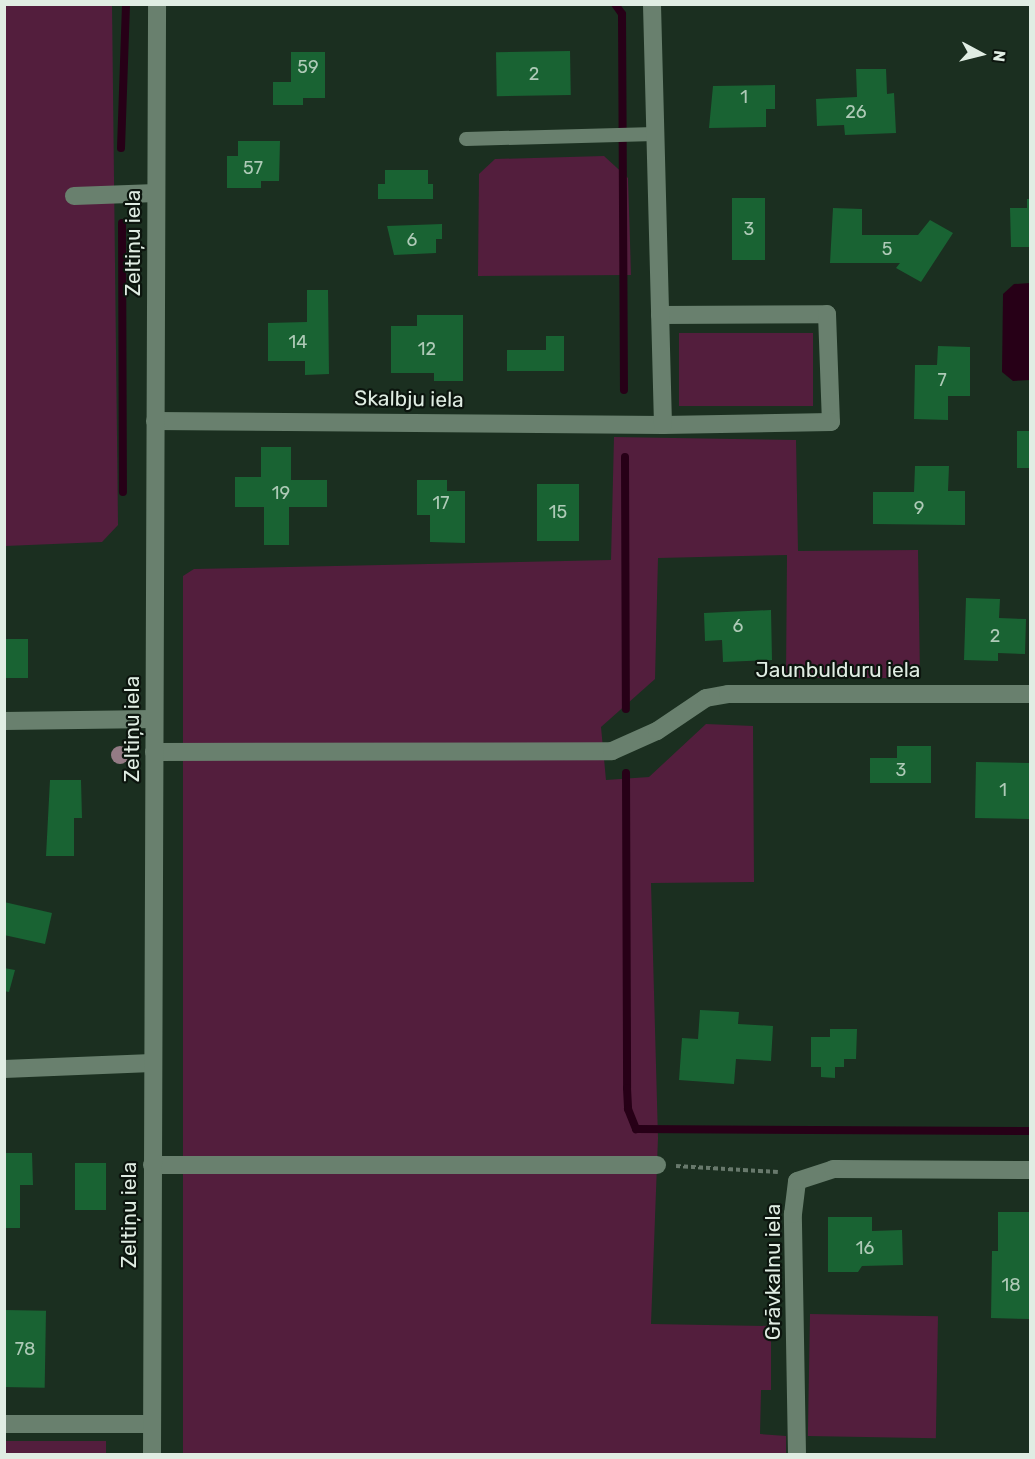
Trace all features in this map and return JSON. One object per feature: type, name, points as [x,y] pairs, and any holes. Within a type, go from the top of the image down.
[{"type":"street","name":"Zeltiņu iela","points":[[152,1455],[157,4]]},
{"type":"street","points":[[652,4],[663,425]]},
{"type":"street","points":[[74,196],[156,193]]},
{"type":"street","name":"Skalbju iela","points":[[154,421],[663,425],[831,422],[827,314],[660,315]]},
{"type":"street","name":"Jaunbulduru iela","points":[[154,752],[612,751],[657,731],[706,698],[728,694],[1030,694]]},
{"type":"street","points":[[4,722],[154,719]]},
{"type":"street","points":[[4,1069],[152,1064]]},
{"type":"street","points":[[152,1165],[657,1165]]},
{"type":"street","name":"Grāvkalnu iela","points":[[797,1455],[793,1214],[797,1181],[833,1169],[1030,1170]]},
{"type":"street","points":[[4,1424],[152,1424]]},
{"type":"lane","points":[[466,139],[655,134]]},
{"type":"path","points":[[657,1165],[773,1169],[797,1181]]},
{"type":"shaded area","points":[[4,5],[112,5],[118,525],[102,542],[5,546]]},
{"type":"shaded area","points":[[604,156],[628,178],[631,275],[478,276],[479,174],[495,159]]},
{"type":"shaded area","points":[[1030,283],[1030,380],[1013,381],[1002,372],[1003,294],[1014,284]]},
{"type":"shaded area","points":[[679,333],[813,333],[813,406],[679,406]]},
{"type":"shaded area","points":[[614,437],[796,440],[798,551],[918,550],[920,678],[786,678],[787,555],[658,558],[655,679],[601,727],[606,780],[649,777],[706,724],[753,726],[754,882],[651,883],[658,1138],[651,1324],[771,1326],[771,1390],[761,1390],[760,1434],[786,1436],[786,1454],[183,1454],[183,576],[194,569],[611,560]]},
{"type":"shaded area","points":[[810,1314],[938,1316],[936,1438],[808,1436]]},
{"type":"shaded area","points":[[5,1441],[106,1441],[106,1454],[5,1454]]},
{"type":"building","points":[[570,51],[571,95],[497,96],[496,52]]},
{"type":"building","points":[[291,52],[325,52],[325,98],[303,98],[303,105],[273,105],[273,82],[291,82]]},
{"type":"building","points":[[856,69],[886,69],[887,94],[894,93],[896,133],[845,135],[844,125],[817,126],[816,99],[857,97]]},
{"type":"building","points":[[775,85],[775,109],[766,109],[766,127],[709,128],[713,86]]},
{"type":"building","points":[[238,141],[280,141],[279,181],[261,181],[261,188],[227,188],[227,156],[238,156]]},
{"type":"building","points":[[385,170],[428,170],[428,184],[433,184],[433,199],[378,199],[378,184],[385,184]]},
{"type":"building","points":[[732,198],[765,198],[765,260],[732,260]]},
{"type":"building","points":[[1027,199],[1030,199],[1030,247],[1011,247],[1010,208],[1027,208]]},
{"type":"building","points":[[833,208],[862,209],[862,235],[918,235],[930,220],[953,233],[921,282],[896,268],[900,263],[830,263]]},
{"type":"building","points":[[442,224],[442,239],[436,239],[436,253],[394,255],[387,226]]},
{"type":"building","points":[[307,290],[328,290],[329,374],[305,375],[305,361],[268,361],[268,323],[307,322]]},
{"type":"building","points":[[417,315],[463,315],[463,381],[434,381],[434,373],[391,373],[391,326],[417,326]]},
{"type":"building","points":[[546,336],[564,336],[564,371],[507,371],[507,350],[546,350]]},
{"type":"building","points":[[938,346],[970,347],[970,396],[948,396],[948,420],[914,419],[915,365],[937,365]]},
{"type":"building","points":[[1017,431],[1030,431],[1030,468],[1017,468]]},
{"type":"building","points":[[261,447],[291,447],[291,480],[327,480],[327,507],[289,507],[289,545],[264,545],[264,507],[235,507],[235,477],[261,477]]},
{"type":"building","points":[[915,466],[949,466],[948,491],[965,491],[965,525],[873,524],[873,492],[914,492]]},
{"type":"building","points":[[417,480],[447,480],[447,491],[465,491],[465,543],[430,542],[430,515],[417,515]]},
{"type":"building","points":[[537,484],[579,484],[579,541],[537,541]]},
{"type":"building","points":[[966,598],[1000,599],[999,618],[1026,619],[1025,654],[998,653],[998,661],[964,660]]},
{"type":"building","points":[[771,610],[772,660],[723,662],[722,640],[705,641],[704,613]]},
{"type":"building","points":[[4,639],[28,639],[28,678],[4,678]]},
{"type":"building","points":[[897,746],[931,746],[931,783],[870,783],[870,758],[897,758]]},
{"type":"building","points":[[976,762],[1030,763],[1029,819],[975,818]]},
{"type":"building","points":[[50,780],[81,780],[82,818],[74,818],[74,856],[46,856]]},
{"type":"building","points":[[4,902],[52,913],[45,944],[4,935]]},
{"type":"building","points":[[4,968],[15,970],[9,992],[4,991]]},
{"type":"building","points":[[700,1010],[739,1012],[738,1024],[773,1026],[771,1061],[736,1059],[734,1084],[679,1080],[682,1038],[698,1039]]},
{"type":"building","points":[[830,1029],[857,1029],[856,1059],[844,1059],[844,1067],[835,1067],[835,1078],[821,1077],[821,1067],[811,1067],[811,1037],[830,1037]]},
{"type":"building","points":[[4,1153],[32,1153],[33,1185],[20,1185],[20,1228],[4,1228]]},
{"type":"building","points":[[75,1163],[106,1163],[106,1210],[75,1210]]},
{"type":"building","points":[[998,1212],[1030,1212],[1030,1319],[991,1318],[992,1251],[998,1251]]},
{"type":"building","points":[[828,1217],[872,1217],[872,1231],[902,1230],[903,1265],[862,1266],[858,1272],[828,1272]]},
{"type":"building","points":[[4,1310],[46,1311],[45,1388],[4,1387]]},
{"type":"waterway","points":[[121,148],[126,4]]},
{"type":"waterway","points":[[615,4],[622,14],[624,390]]},
{"type":"waterway","points":[[122,223],[123,492]]},
{"type":"waterway","points":[[625,457],[626,709]]},
{"type":"waterway","points":[[626,773],[627,1088],[628,1109],[636,1129],[1030,1131]]}]
